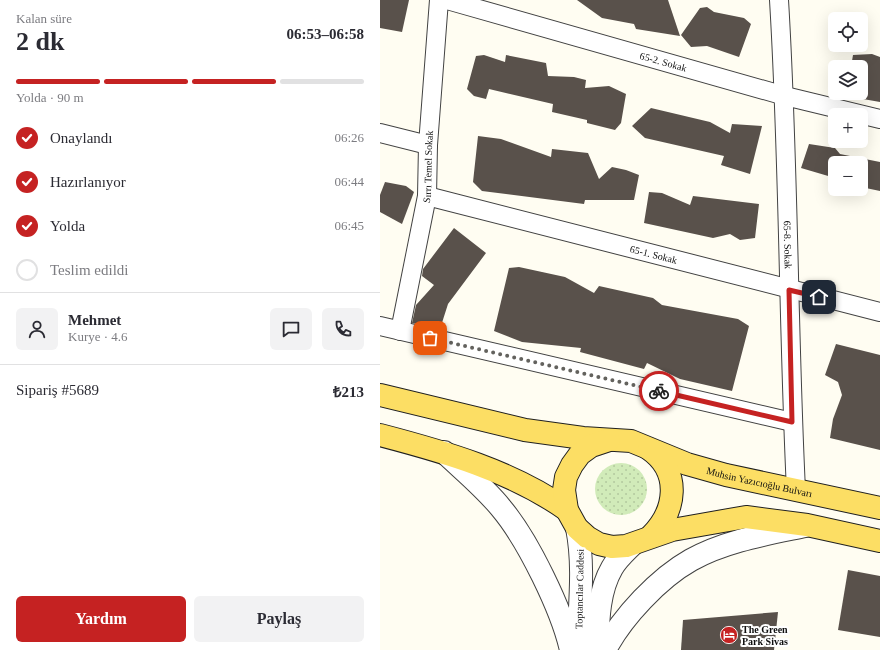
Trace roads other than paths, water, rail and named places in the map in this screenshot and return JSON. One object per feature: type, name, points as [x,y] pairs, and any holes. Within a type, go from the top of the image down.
[{"type":"main road","name":"Muhsin Yazıcıoğlu Bulvarı","points":[[380,394],[525,430],[583,438],[630,440],[687,464],[726,476],[880,508]]},
{"type":"main road","points":[[380,435],[444,452],[535,490],[572,519],[587,537],[599,544],[612,547],[694,525],[746,517],[807,525],[880,541]]},
{"type":"main road","name":"Muhsin Yazıcıoğlu Bulvarı","points":[[572,519],[564,490],[566,477],[572,464],[580,454],[591,446],[604,440],[617,439]]},
{"type":"main road","name":"Muhsin Yazıcıoğlu Bulvarı","points":[[641,540],[660,527],[667,515],[671,502],[672,489],[669,476],[663,463],[654,453],[643,445]]},
{"type":"street","name":"Sırrı Temel Sokak","points":[[400,331],[427,196],[428,145],[439,0]]},
{"type":"street","name":"65-2. Sokak","points":[[447,0],[785,96],[880,119]]},
{"type":"street","name":"65-8. Sokak","points":[[779,0],[785,96],[792,422],[796,490]]},
{"type":"street","points":[[380,134],[428,145]]},
{"type":"street","name":"65-1. Sokak","points":[[427,196],[789,290],[880,312]]},
{"type":"street","points":[[380,326],[792,422]]},
{"type":"street","points":[[444,452],[501,508],[529,549],[554,604],[571,650]]},
{"type":"street","name":"Toptancılar Caddesi","points":[[572,519],[581,548],[578,650]]},
{"type":"street","points":[[606,650],[622,623],[646,596],[690,560],[713,550],[765,534],[807,525]]},
{"type":"street","name":"Toptancılar Caddesi","points":[[597,650],[602,598],[608,576],[619,558],[641,540]]},
{"type":"place","name":"The Green Park Sivas","points":[[729,635]]}]
